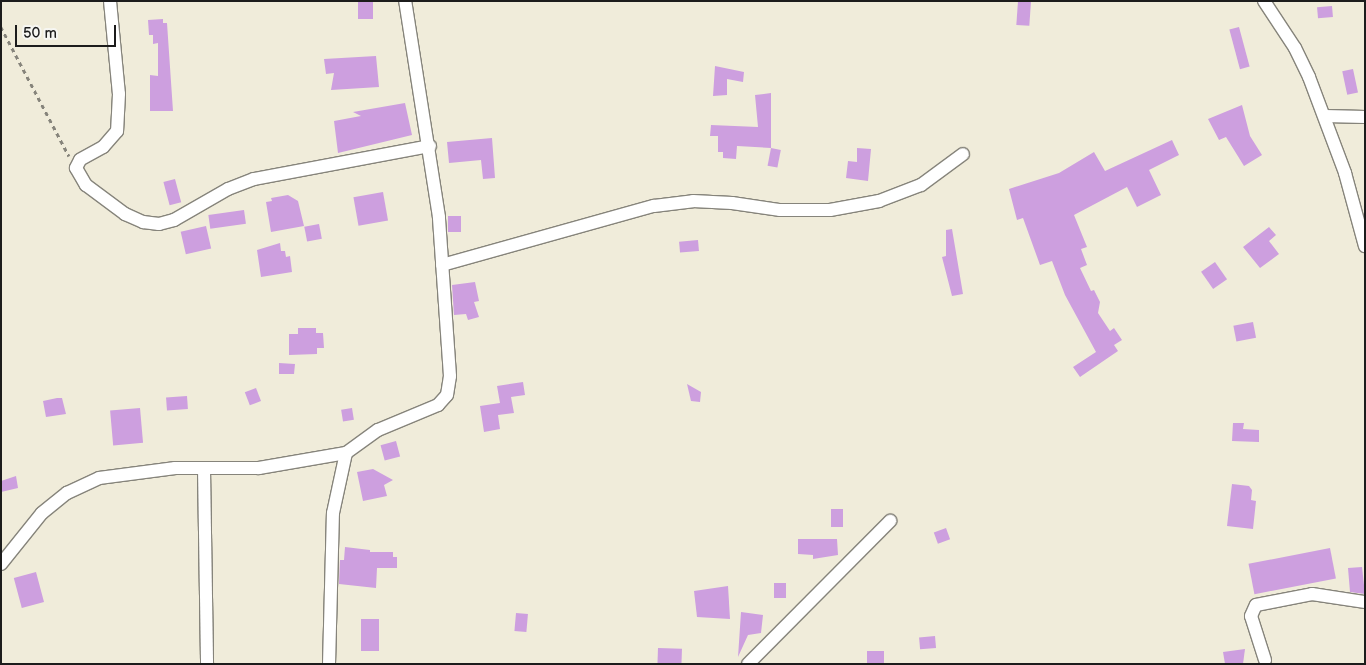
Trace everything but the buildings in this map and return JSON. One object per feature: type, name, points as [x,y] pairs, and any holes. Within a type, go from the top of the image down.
[{"type":"street","points":[[110,1],[119,94],[117,131],[103,147],[80,160],[76,168],[86,185],[106,202],[143,222],[159,224],[174,220],[228,189],[254,179],[430,146]]},
{"type":"street","points":[[1,564],[42,513],[67,492],[99,478],[140,470],[259,468],[346,453],[378,430],[425,412],[446,395],[450,376],[442,265],[430,146],[405,1]]},
{"type":"street","points":[[1264,1],[1295,48],[1325,116],[1365,246]]},
{"type":"street","points":[[1325,116],[1365,117]]},
{"type":"street","points":[[442,265],[654,206],[693,201],[732,203],[780,210],[830,210],[879,202],[921,185],[963,154]]},
{"type":"street","points":[[329,664],[333,513],[346,453]]},
{"type":"street","points":[[204,469],[207,664]]},
{"type":"street","points":[[748,664],[890,521]]},
{"type":"street","points":[[1265,660],[1251,616],[1256,605],[1312,594],[1365,602]]},
{"type":"path","points":[[1,27],[76,168]]}]
